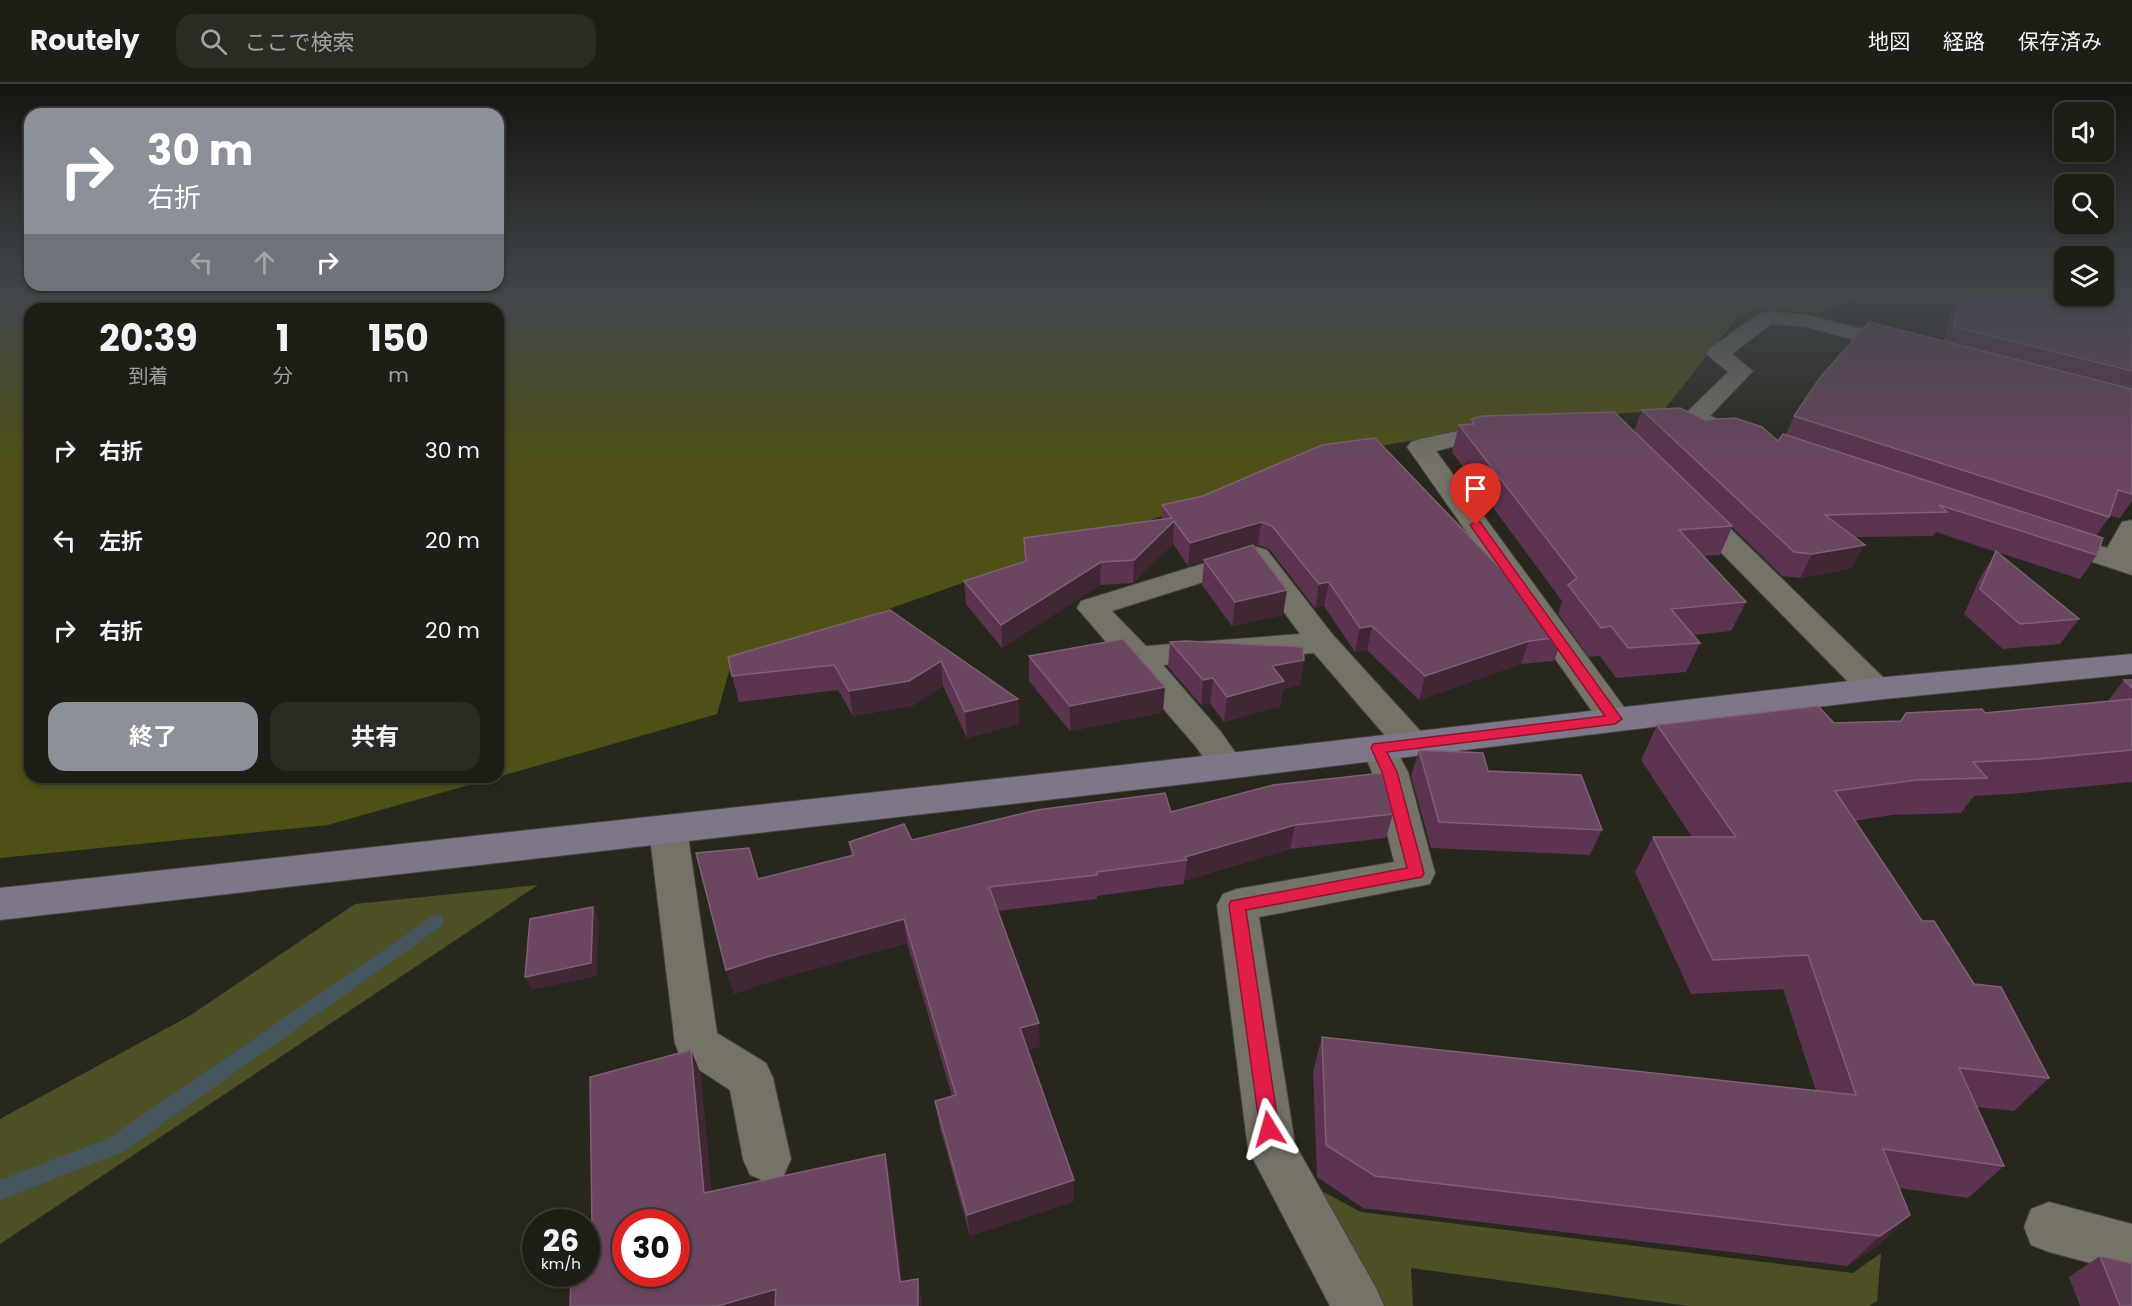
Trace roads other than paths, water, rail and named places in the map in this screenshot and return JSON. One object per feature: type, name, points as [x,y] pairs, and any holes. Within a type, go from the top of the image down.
[{"type":"street","points":[[1722,350],[1717,354],[1742,371],[1694,419],[1750,438]]},
{"type":"street","points":[[1923,350],[1927,351]]},
{"type":"street","points":[[1521,432],[1476,434],[1420,447],[1615,719]]},
{"type":"street","points":[[1671,487],[1875,688]]},
{"type":"street","points":[[2035,533],[2123,563],[2132,528]]},
{"type":"street","points":[[1227,766],[1209,740],[1138,657],[1092,608],[1257,556],[1322,642],[1395,746],[1390,772],[1416,873],[1237,905],[1272,1149],[1358,1306]]},
{"type":"street","points":[[1138,657],[1322,642]]},
{"type":"street","points":[[0,904],[1227,766],[1875,688],[2132,664]]},
{"type":"street","points":[[668,829],[698,1044],[750,1078],[767,1159]]},
{"type":"street","points":[[2049,1227],[2132,1249]]},
{"type":"waterway","points":[[0,1190],[116,1145],[436,921]]}]
